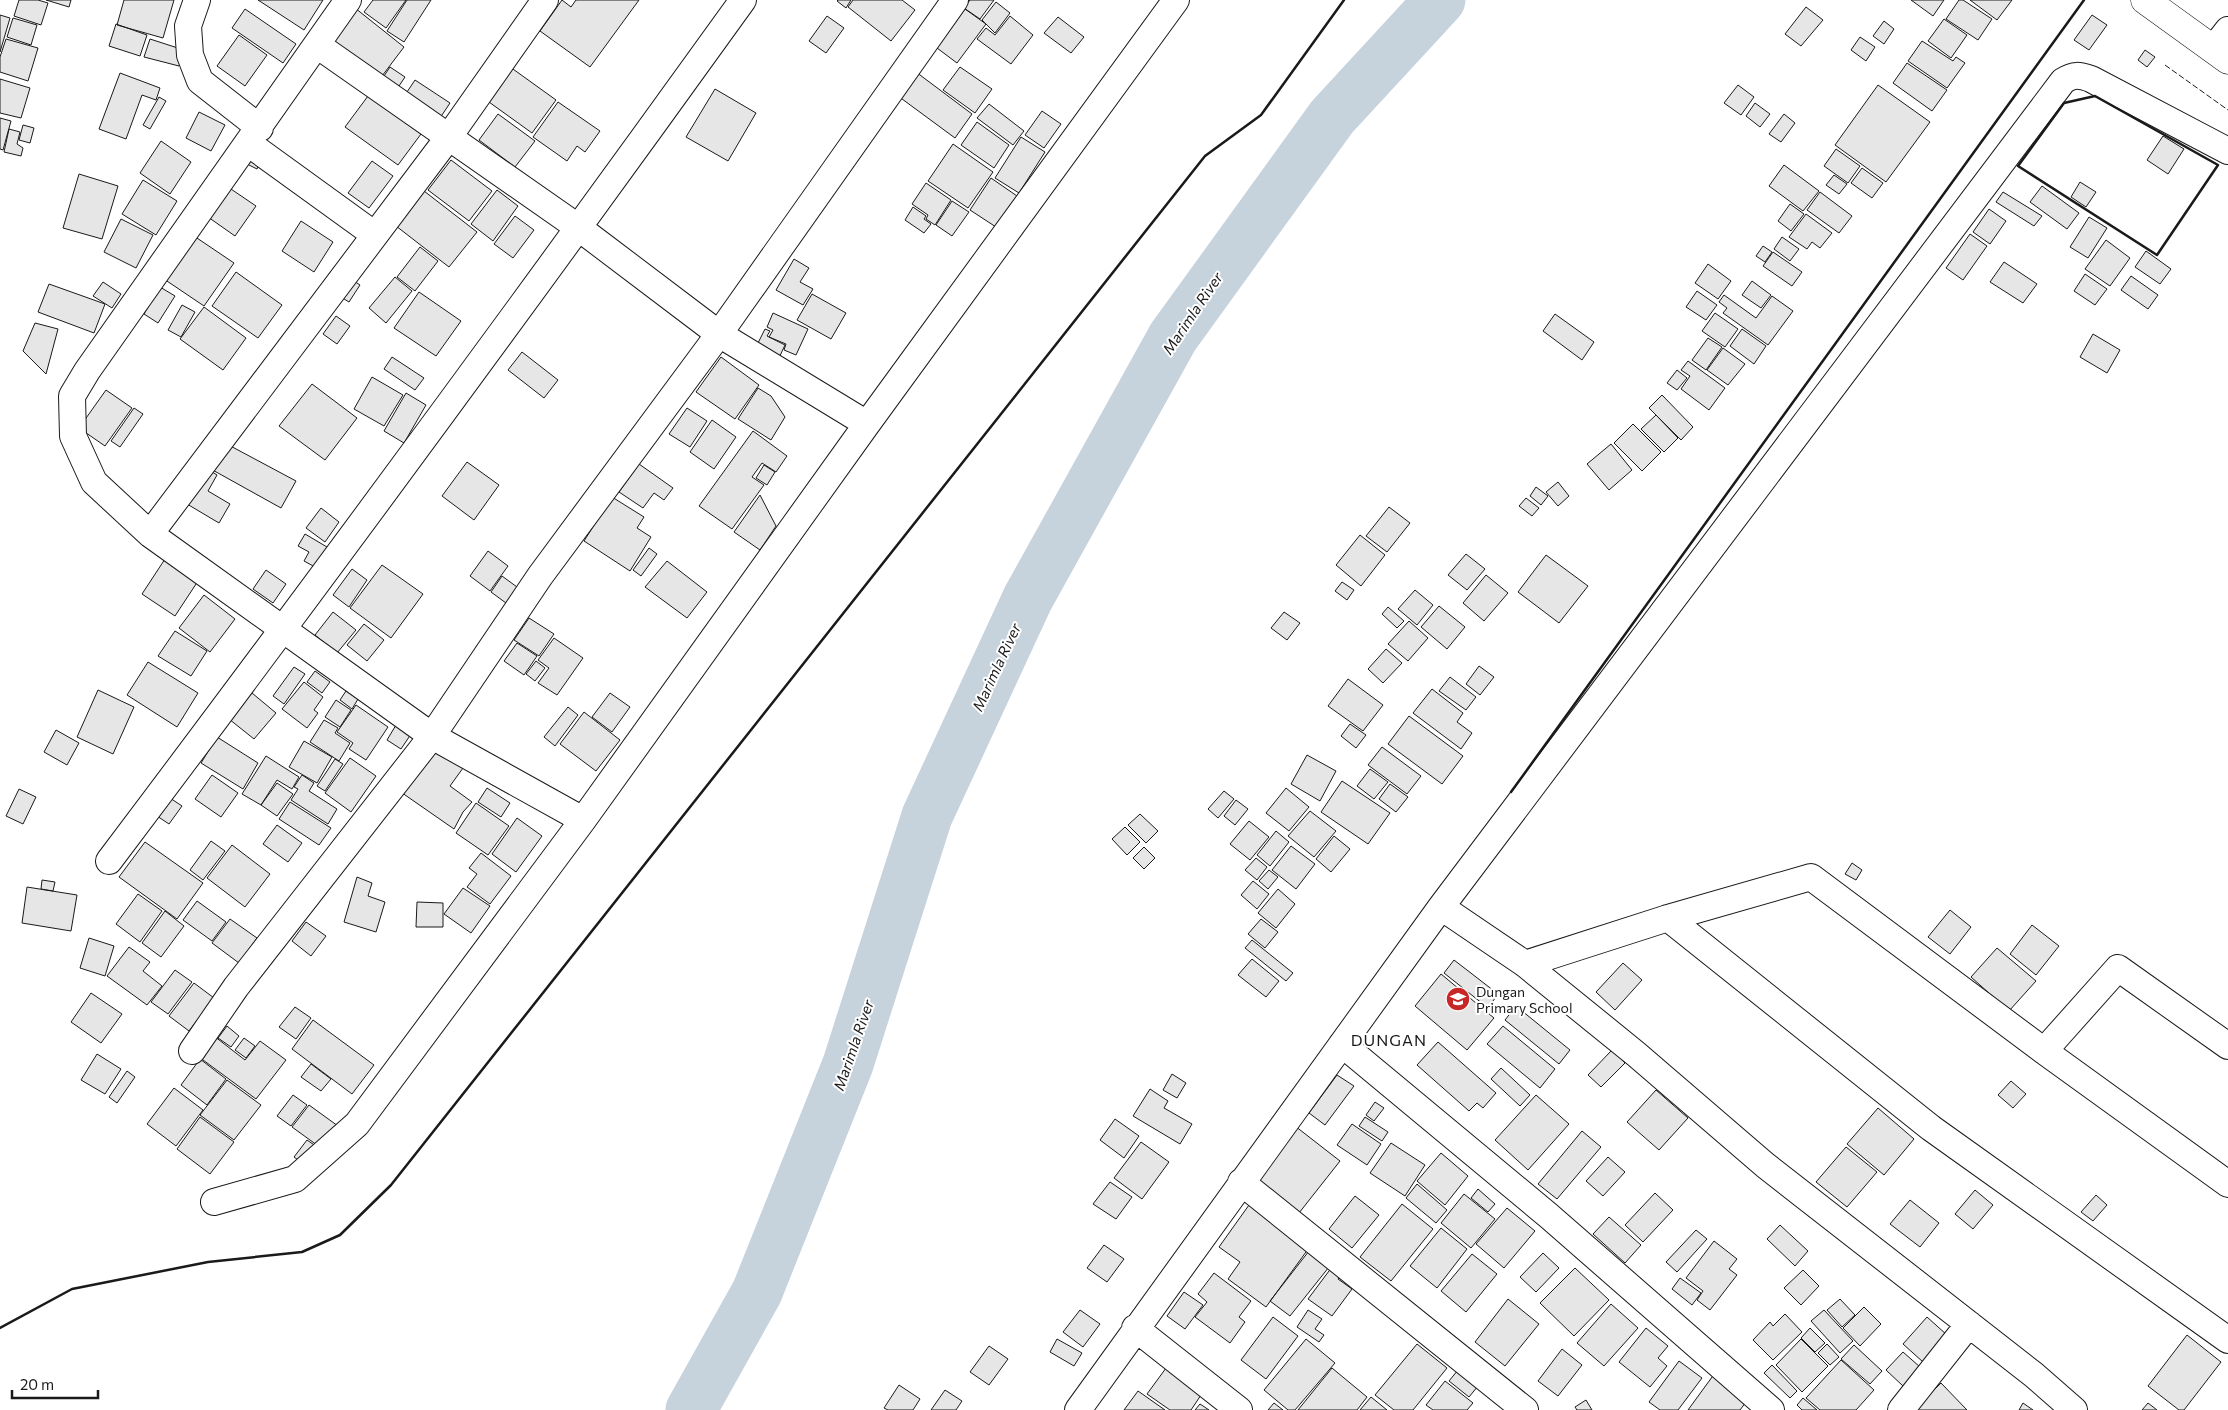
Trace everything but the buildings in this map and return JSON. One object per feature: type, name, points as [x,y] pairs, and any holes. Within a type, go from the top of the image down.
[{"type":"highway","points":[[2145,0],[2223,47]]},
{"type":"street","points":[[197,0],[188,26],[190,55],[200,81],[254,135],[375,235]]},
{"type":"street","points":[[348,0],[92,363],[72,396],[73,436],[94,482],[150,534],[432,736],[583,820]]},
{"type":"street","points":[[150,534],[448,138],[545,0]]},
{"type":"street","points":[[108,861],[284,630],[579,228],[743,0]]},
{"type":"street","points":[[192,1051],[236,987],[432,736],[540,576],[719,334],[955,0]]},
{"type":"street","points":[[214,1202],[295,1179],[357,1124],[583,820],[867,424],[1176,0]]},
{"type":"street","points":[[317,45],[579,228],[719,334],[867,424]]},
{"type":"street","points":[[1078,1410],[1135,1328],[1441,907],[2063,81],[2078,75],[2091,79],[2228,151]]},
{"type":"street","points":[[1525,964],[1668,918],[1811,877],[2044,1051],[2228,1184]]},
{"type":"street","points":[[1441,907],[1525,964],[1636,1054],[1765,1165],[2034,1374],[2074,1410]]},
{"type":"street","points":[[1668,918],[1931,1128],[2228,1340]]},
{"type":"street","points":[[2044,1051],[2118,968],[2228,1046]]},
{"type":"street","points":[[1342,1044],[1549,1216],[1770,1410]]},
{"type":"street","points":[[1241,1182],[1525,1410]]},
{"type":"street","points":[[1901,1410],[1969,1324]]},
{"type":"street","points":[[1135,1328],[1239,1410]]},
{"type":"waterway","name":"Marimla River","points":[[691,1410],[757,1292],[848,1064],[927,816],[1028,598],[1173,337],[1332,117],[1440,0]]},
{"type":"fence","points":[[2165,65],[2228,110]]},
{"type":"wall","points":[[0,1328],[72,1289],[208,1262],[302,1252],[340,1235],[391,1185],[1205,156],[1261,115],[1344,0]]},
{"type":"wall","points":[[1511,792],[2084,0]]},
{"type":"wall","points":[[2095,96],[2218,165],[2157,255],[2018,166],[2064,103],[2095,96]]},
{"type":"place","name":"Dungan Primary School","points":[[1458,999]]},
{"type":"district","name":"DUNGAN","points":[[1389,1039]]}]
